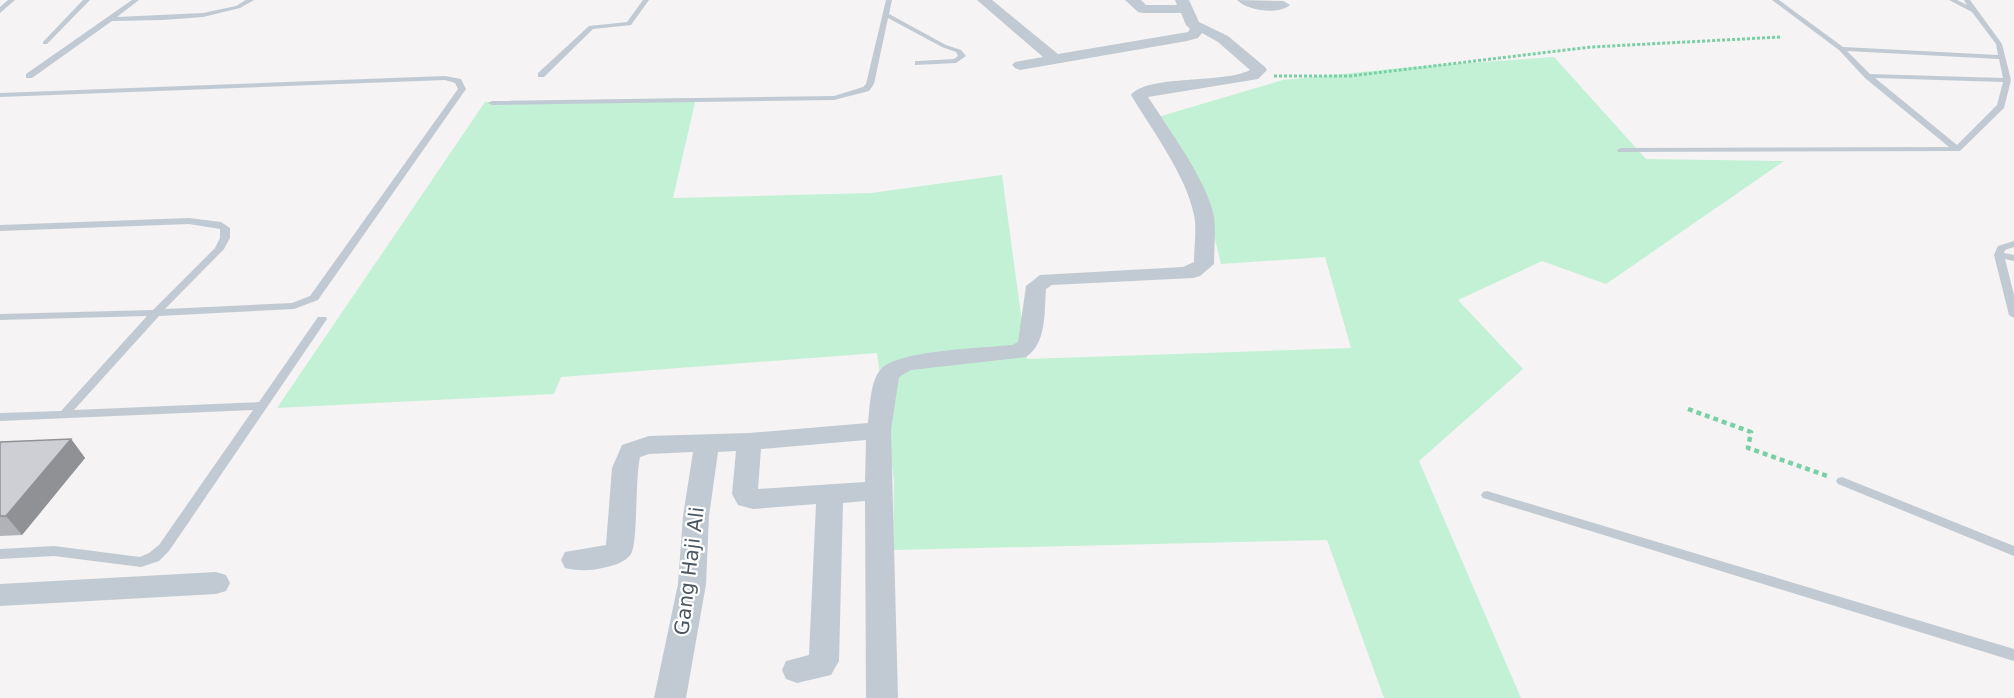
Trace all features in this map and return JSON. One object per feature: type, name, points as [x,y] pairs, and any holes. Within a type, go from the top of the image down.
[{"type":"street","points":[[984,0],[1054,58]]},
{"type":"street","points":[[882,698],[879,430],[885,383],[889,374],[899,366],[911,363],[1008,355],[1027,346],[1030,339],[1036,286],[1047,279],[1183,273],[1193,272],[1204,264],[1204,216],[1196,194],[1185,171],[1139,95],[1150,90],[1252,76],[1258,72],[1258,68],[1223,39],[1191,23],[1183,4],[1143,9],[1132,0]]},
{"type":"street","points":[[1244,0],[1257,6],[1283,5]]},
{"type":"street","points":[[1020,64],[1182,38],[1193,35],[1199,28]]},
{"type":"street","points":[[576,560],[610,557],[620,548],[623,480],[628,454],[633,449],[649,445],[749,442],[879,430]]},
{"type":"street","points":[[749,442],[747,498],[878,491]]},
{"type":"street","name":"Gang Haji Ali","points":[[670,698],[692,584],[696,516],[707,443]]},
{"type":"street","points":[[796,670],[820,666],[824,661],[830,495]]},
{"type":"street","points":[[0,595],[216,584]]},
{"type":"lane","points":[[0,11],[12,0]]},
{"type":"lane","points":[[45,44],[87,0]]},
{"type":"lane","points":[[29,76],[136,0]]},
{"type":"lane","points":[[110,20],[213,14],[233,10],[250,0]]},
{"type":"lane","points":[[541,75],[591,27],[629,24],[646,0]]},
{"type":"lane","points":[[492,103],[834,98],[866,88],[870,84],[889,0]]},
{"type":"lane","points":[[1775,0],[1841,49],[1868,76],[1957,148]]},
{"type":"lane","points":[[1952,0],[1975,11]]},
{"type":"lane","points":[[1621,150],[1957,148],[2001,106],[2007,80],[1999,44],[1967,0]]},
{"type":"lane","points":[[887,15],[961,53],[962,56],[956,61],[918,63]]},
{"type":"lane","points":[[1841,49],[2002,57]]},
{"type":"lane","points":[[1868,76],[2007,80]]},
{"type":"lane","points":[[0,95],[445,78],[458,81],[462,89],[314,298],[294,306],[156,313],[0,317]]},
{"type":"lane","points":[[0,228],[189,220],[221,225],[225,228],[225,238],[219,249],[156,313],[64,414]]},
{"type":"lane","points":[[2014,244],[2001,249],[2000,255],[2014,315]]},
{"type":"lane","points":[[2000,255],[2014,258]]},
{"type":"lane","points":[[0,554],[54,551],[141,562],[154,556],[164,548],[322,319]]},
{"type":"lane","points":[[0,417],[260,406]]},
{"type":"lane","points":[[1842,481],[2014,551]]},
{"type":"lane","points":[[1486,495],[2014,655]]},
{"type":"path","points":[[1252,76],[1350,76],[1591,47],[1781,37]]},
{"type":"path","points":[[1688,409],[1750,432],[1748,448],[1842,481]]},
{"type":"green space","points":[[1554,57],[1646,159],[1784,161],[1606,284],[1542,261],[1458,300],[1523,369],[1419,461],[1521,698],[1384,698],[1327,540],[893,550],[894,481],[877,353],[561,377],[554,394],[277,408],[485,102],[696,98],[673,198],[871,193],[1002,175],[1027,359],[1351,348],[1325,257],[1221,264],[1202,186],[1158,117],[1283,80],[1411,67]]},
{"type":"building","points":[[71,439],[6,516],[0,516],[0,442]]}]
